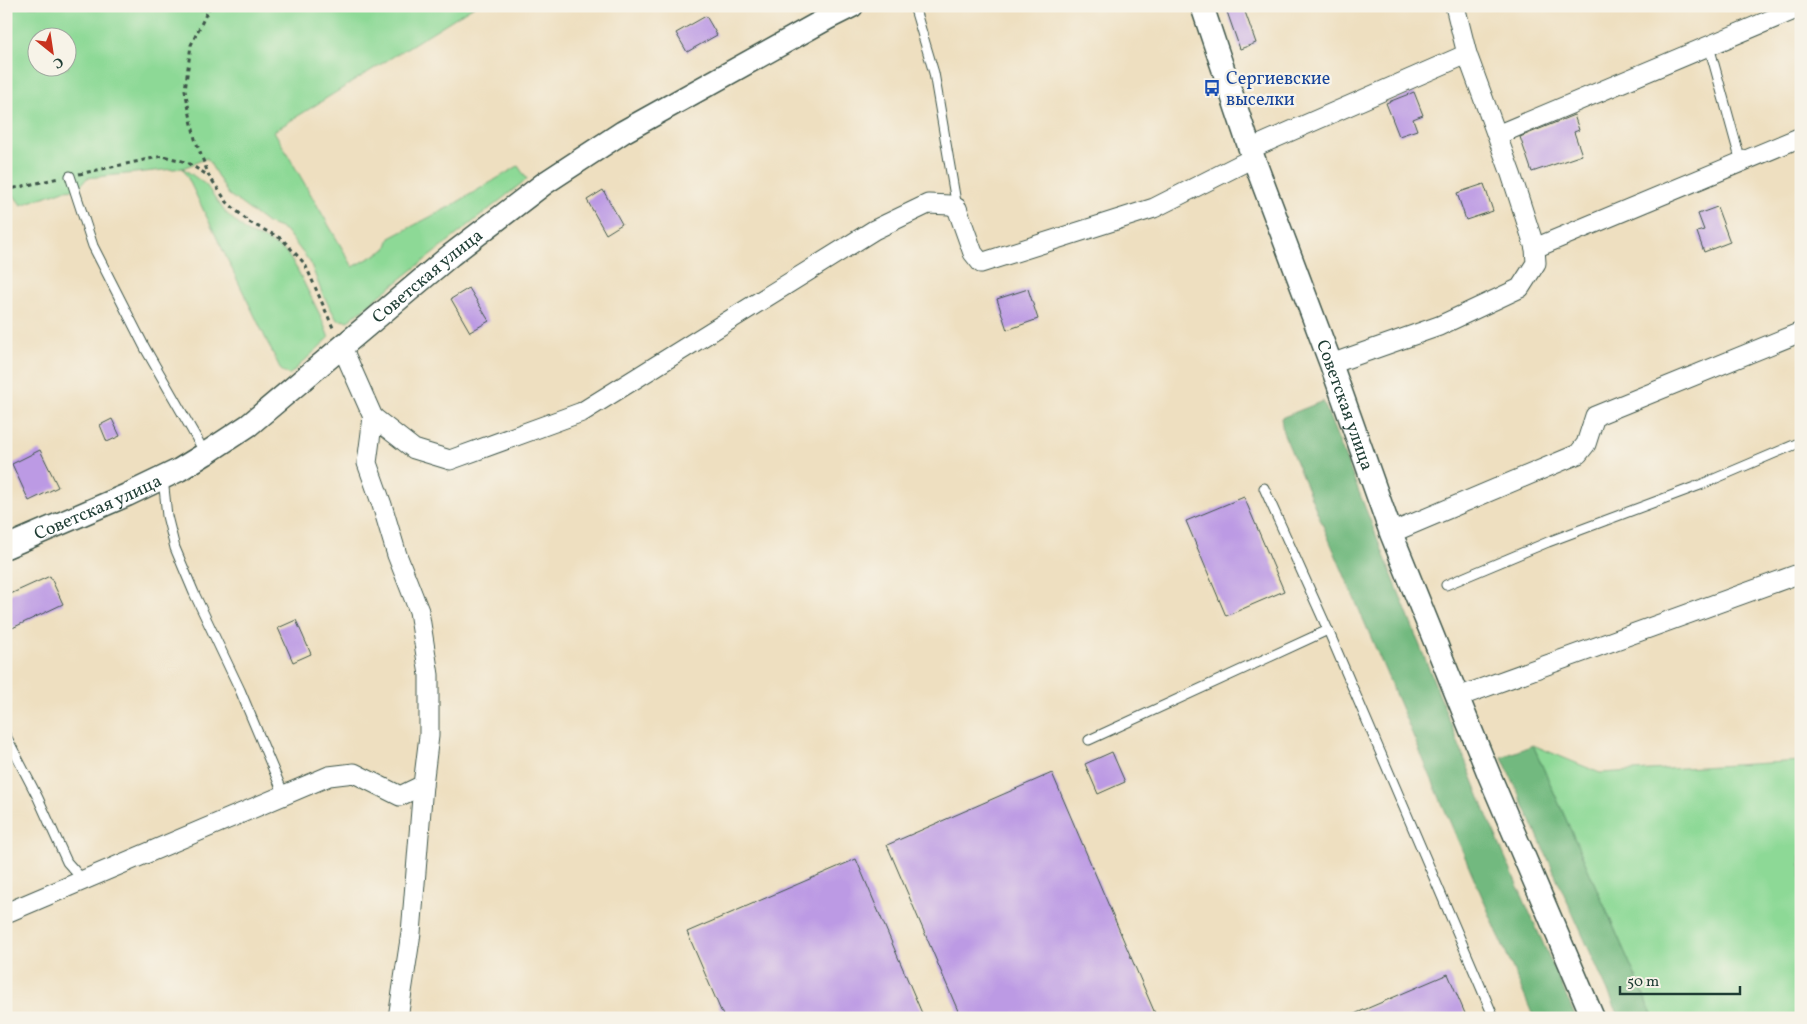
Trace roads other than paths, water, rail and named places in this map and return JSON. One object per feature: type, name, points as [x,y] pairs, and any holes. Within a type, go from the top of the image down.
[{"type":"street","name":"Советская улица","points":[[6,547],[127,495],[163,478],[205,454],[249,425],[451,255],[545,183],[623,132],[852,6]]},
{"type":"street","name":"Советская улица","points":[[1202,6],[1251,154],[1331,364],[1391,533],[1500,799],[1593,1018]]},
{"type":"street","points":[[1331,364],[1439,326],[1520,288],[1536,263],[1534,248],[1497,135],[1467,54],[1455,6]]},
{"type":"street","points":[[1497,135],[1801,7]]},
{"type":"street","points":[[342,347],[373,417],[414,449],[450,460],[582,412],[874,230],[928,204],[950,205],[957,208],[973,254],[981,263],[1154,208],[1251,154],[1467,54]]},
{"type":"street","points":[[1534,248],[1801,137]]},
{"type":"street","points":[[1391,533],[1578,454],[1586,444],[1595,416],[1801,332]]},
{"type":"street","points":[[373,417],[367,463],[397,555],[419,611],[429,674],[429,736],[423,784],[411,933],[398,1018]]},
{"type":"street","points":[[1458,698],[1801,573]]},
{"type":"street","points":[[6,913],[329,776],[354,773],[400,796],[423,784]]},
{"type":"lane","points":[[914,6],[934,73],[957,208]]},
{"type":"lane","points":[[1709,46],[1741,162]]},
{"type":"lane","points":[[70,176],[93,246],[145,348],[205,454]]},
{"type":"lane","points":[[1446,586],[1548,542],[1700,485],[1801,442]]},
{"type":"lane","points":[[163,478],[167,516],[175,548],[240,690],[284,795]]},
{"type":"lane","points":[[1264,488],[1328,630],[1494,1018]]},
{"type":"lane","points":[[1089,740],[1328,630]]},
{"type":"lane","points":[[6,736],[38,798],[67,862],[84,880]]},
{"type":"place","name":"Сергиевские выселки","points":[[1212,88]]}]
